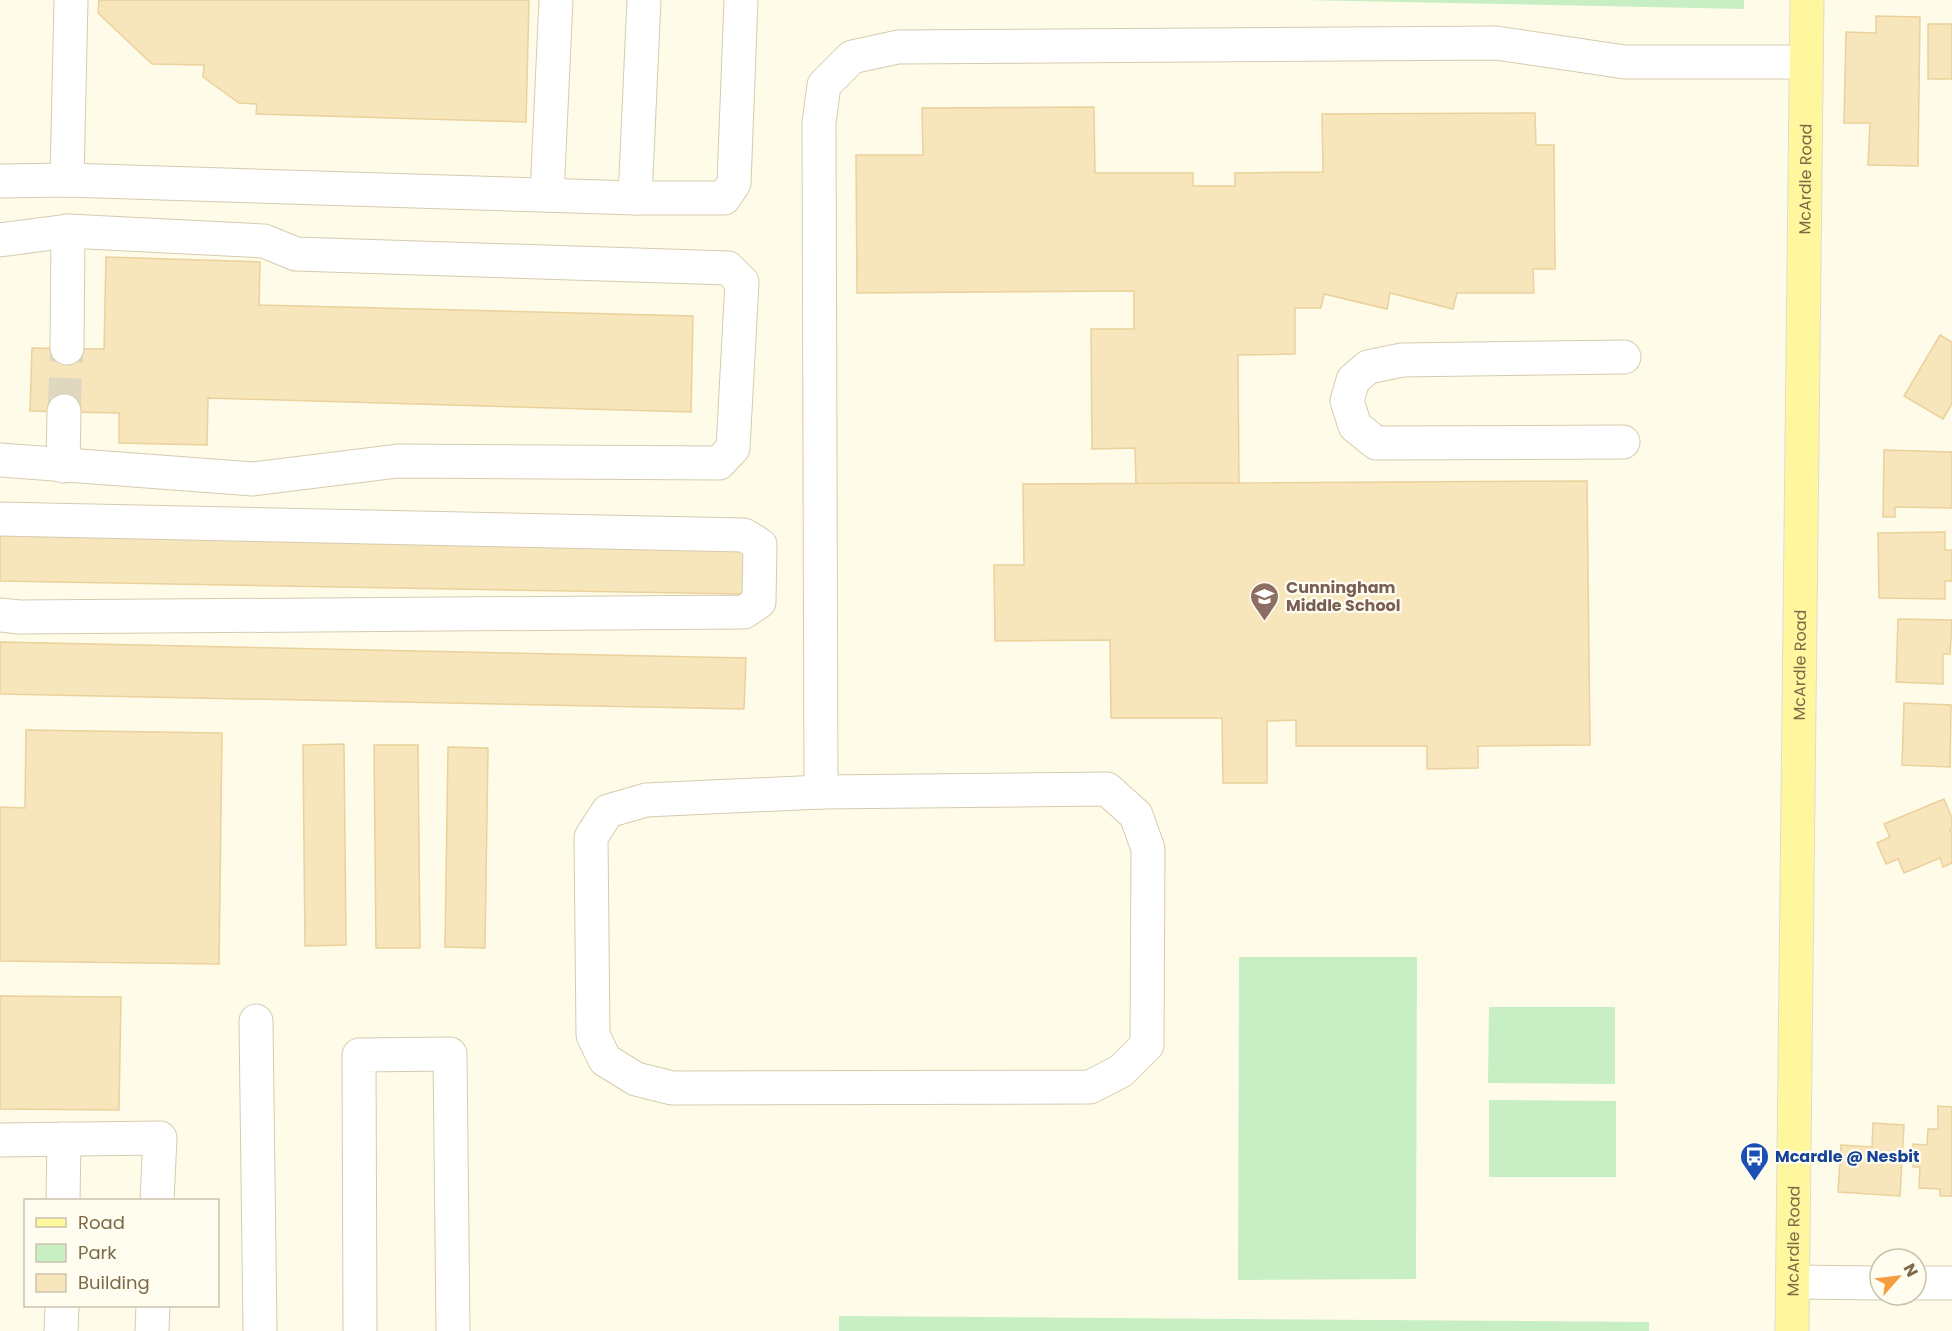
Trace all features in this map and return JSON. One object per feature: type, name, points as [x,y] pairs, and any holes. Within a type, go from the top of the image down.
[{"type":"main road","name":"McArdle Road","points":[[1792,1331],[1807,0]]},
{"type":"street","points":[[67,180],[71,0]]},
{"type":"street","points":[[547,195],[556,0]]},
{"type":"street","points":[[635,198],[644,0]]},
{"type":"street","points":[[0,181],[67,180],[635,198],[723,198],[734,183],[741,0]]},
{"type":"street","points":[[821,792],[819,123],[824,85],[852,57],[898,48],[1496,43],[1625,62],[1806,62]]},
{"type":"street","points":[[67,348],[68,231]]},
{"type":"street","points":[[0,240],[68,231],[264,241],[296,254],[728,268],[742,282],[733,448],[719,463],[398,461],[253,479],[0,460]]},
{"type":"street","points":[[1623,442],[1376,443],[1355,426],[1347,401],[1353,381],[1368,367],[1402,360],[1624,357]]},
{"type":"street","points":[[63,466],[64,411]]},
{"type":"street","points":[[0,519],[744,535],[760,545],[759,602],[744,612],[30,617],[0,615]]},
{"type":"street","points":[[1107,789],[1136,814],[1148,849],[1147,1045],[1121,1071],[1090,1087],[672,1088],[636,1079],[605,1060],[593,1035],[591,837],[608,811],[646,800],[821,792],[1107,789]]},
{"type":"street","points":[[256,1021],[260,1331]]},
{"type":"street","points":[[360,1331],[359,1055],[450,1054],[453,1331]]},
{"type":"street","points":[[0,1140],[160,1138],[158,1199]]},
{"type":"street","points":[[63,1199],[64,1139]]},
{"type":"street","points":[[1793,1282],[1868,1283]]},
{"type":"street","points":[[1928,1283],[1952,1283]]},
{"type":"street","points":[[62,1307],[62,1331]]},
{"type":"street","points":[[152,1331],[153,1307]]},
{"type":"green space","points":[[1301,0],[1744,0],[1744,9]]},
{"type":"green space","points":[[1239,957],[1417,957],[1416,1279],[1238,1280]]},
{"type":"green space","points":[[1489,1007],[1615,1007],[1615,1084],[1488,1083]]},
{"type":"green space","points":[[1489,1100],[1616,1101],[1616,1177],[1489,1177]]},
{"type":"green space","points":[[839,1316],[1649,1322],[1649,1331],[839,1331]]},
{"type":"building","points":[[99,0],[529,0],[526,122],[256,114],[257,104],[239,103],[203,77],[204,65],[152,64],[98,13]]},
{"type":"building","points":[[1876,16],[1920,17],[1918,166],[1868,165],[1870,123],[1844,123],[1846,32],[1876,33]]},
{"type":"building","points":[[1928,24],[1952,24],[1952,79],[1928,79]]},
{"type":"building","points":[[1094,107],[1095,173],[1193,173],[1193,186],[1235,186],[1235,173],[1323,172],[1322,114],[1535,113],[1536,145],[1554,145],[1555,269],[1533,269],[1534,293],[1457,293],[1453,309],[1390,293],[1387,309],[1324,294],[1321,308],[1295,308],[1295,354],[1238,355],[1239,483],[1136,484],[1135,448],[1092,449],[1091,329],[1134,329],[1134,291],[857,293],[856,155],[923,155],[922,108]]},
{"type":"building","points":[[106,257],[260,262],[259,305],[693,316],[691,412],[208,398],[207,445],[119,443],[119,413],[30,411],[32,348],[104,349]]},
{"type":"building","points":[[1940,335],[1952,342],[1952,404],[1943,419],[1904,396]]},
{"type":"building","points":[[1884,450],[1952,452],[1952,508],[1895,507],[1895,517],[1883,517]]},
{"type":"building","points":[[1587,481],[1590,745],[1478,746],[1478,768],[1427,769],[1427,746],[1296,746],[1296,720],[1267,721],[1267,783],[1223,783],[1222,718],[1111,718],[1110,640],[995,641],[994,565],[1024,565],[1023,484]]},
{"type":"building","points":[[1945,532],[1945,550],[1952,550],[1952,581],[1945,581],[1945,599],[1879,598],[1878,533]]},
{"type":"building","points":[[0,534],[746,547],[744,594],[0,581]]},
{"type":"building","points":[[1898,619],[1952,620],[1950,654],[1943,654],[1943,684],[1896,682]]},
{"type":"building","points":[[0,642],[746,658],[744,709],[0,694]]},
{"type":"building","points":[[1904,703],[1951,705],[1950,767],[1902,765]]},
{"type":"building","points":[[26,730],[222,733],[219,964],[0,961],[0,807],[25,808]]},
{"type":"building","points":[[344,744],[346,945],[305,946],[303,745]]},
{"type":"building","points":[[374,745],[418,745],[420,948],[376,948]]},
{"type":"building","points":[[448,747],[488,748],[485,948],[445,947]]},
{"type":"building","points":[[1944,799],[1952,818],[1952,829],[1950,829],[1952,863],[1943,867],[1940,858],[1904,873],[1898,859],[1886,864],[1877,843],[1890,837],[1884,824]]},
{"type":"building","points":[[0,996],[121,997],[119,1110],[0,1109]]},
{"type":"building","points":[[1938,1106],[1952,1107],[1952,1196],[1940,1196],[1940,1189],[1919,1188],[1920,1167],[1913,1167],[1913,1144],[1927,1145],[1928,1129],[1938,1129]]},
{"type":"building","points":[[1873,1123],[1904,1125],[1900,1196],[1838,1192],[1841,1145],[1872,1147]]},
{"type":"tunnel","points":[[64,411],[67,348]]},
{"type":"place","name":"Cunningham Middle School","points":[[1265,622]]},
{"type":"place","name":"Mcardle @ Nesbit","points":[[1754,1182]]}]
